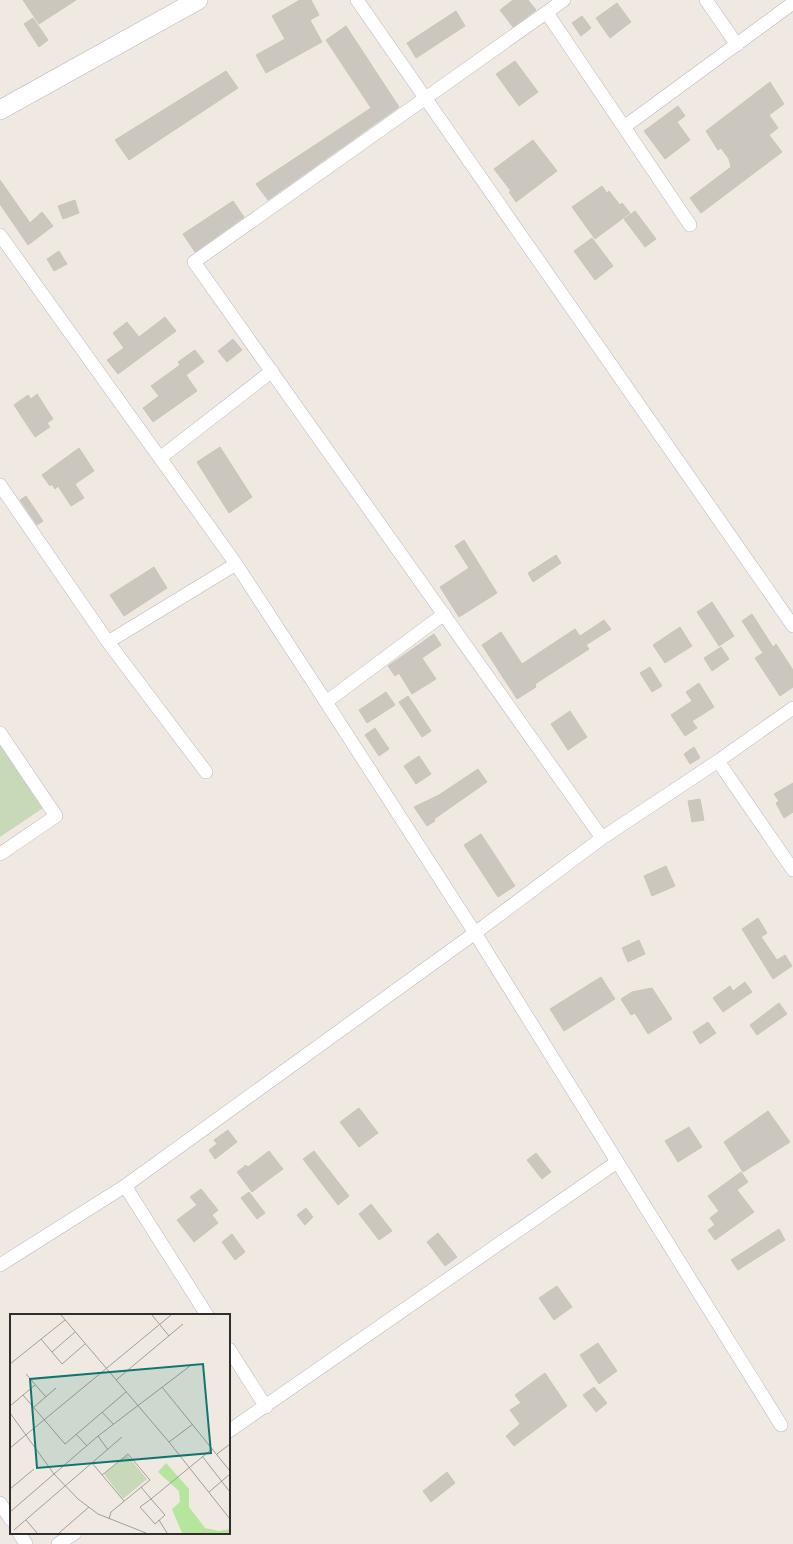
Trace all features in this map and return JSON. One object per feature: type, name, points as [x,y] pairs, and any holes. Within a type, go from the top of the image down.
[{"type":"main road","points":[[0,110],[198,0]]},
{"type":"street","points":[[357,0],[793,626]]},
{"type":"street","points":[[564,0],[427,99],[194,262],[602,838]]},
{"type":"street","points":[[706,0],[737,45]]},
{"type":"street","points":[[624,127],[793,3]]},
{"type":"street","points":[[546,13],[690,225]]},
{"type":"street","points":[[0,235],[236,564],[475,933],[781,1426]]},
{"type":"street","points":[[160,458],[272,371]]},
{"type":"street","points":[[1,489],[108,642],[206,772]]},
{"type":"street","points":[[108,642],[236,564]]},
{"type":"street","points":[[326,702],[444,614]]},
{"type":"street","points":[[0,1265],[125,1186],[475,933],[602,838],[718,761],[793,708]]},
{"type":"street","points":[[0,733],[56,816],[0,854]]},
{"type":"street","points":[[718,761],[793,870]]},
{"type":"street","points":[[230,1430],[266,1407],[617,1162]]},
{"type":"street","points":[[125,1186],[206,1314]]},
{"type":"street","points":[[230,1351],[266,1407]]},
{"type":"street","points":[[0,1503],[10,1518]]},
{"type":"street","points":[[20,1534],[26,1544]]},
{"type":"street","points":[[58,1544],[73,1534]]},
{"type":"green space","points":[[0,738],[46,806],[0,837]]},
{"type":"building","points":[[23,0],[76,0],[39,24]]},
{"type":"building","points":[[300,0],[311,0],[319,15],[310,20],[322,42],[266,73],[256,55],[285,39],[272,16]]},
{"type":"building","points":[[513,0],[528,0],[536,10],[513,27],[500,10]]},
{"type":"building","points":[[617,3],[631,22],[610,38],[596,18]]},
{"type":"building","points":[[456,11],[465,26],[416,58],[407,43]]},
{"type":"building","points":[[582,16],[591,28],[581,36],[572,23]]},
{"type":"building","points":[[33,18],[48,40],[39,47],[24,24]]},
{"type":"building","points":[[346,26],[399,107],[268,200],[256,184],[371,108],[326,40]]},
{"type":"building","points":[[515,61],[538,92],[519,106],[496,74]]},
{"type":"building","points":[[226,71],[238,88],[129,160],[115,140]]},
{"type":"building","points":[[770,82],[784,104],[769,115],[778,128],[769,135],[782,152],[701,213],[690,198],[731,167],[729,159],[721,148],[718,150],[706,131]]},
{"type":"building","points":[[678,106],[685,116],[677,122],[690,140],[665,159],[644,131]]},
{"type":"building","points":[[533,140],[557,171],[516,202],[509,192],[511,191],[494,169]]},
{"type":"building","points":[[0,180],[30,223],[42,212],[53,226],[28,245],[0,204]]},
{"type":"building","points":[[602,186],[607,193],[609,191],[620,205],[622,203],[630,213],[595,239],[572,207]]},
{"type":"building","points":[[75,200],[79,213],[63,219],[58,206]]},
{"type":"building","points":[[233,201],[244,217],[195,252],[183,234]]},
{"type":"building","points":[[635,211],[656,239],[645,247],[624,219]]},
{"type":"building","points":[[592,238],[613,266],[595,280],[574,251]]},
{"type":"building","points":[[59,251],[67,264],[54,271],[47,259]]},
{"type":"building","points":[[165,317],[176,331],[118,374],[107,360],[124,348],[113,333],[127,322],[139,337]]},
{"type":"building","points":[[233,339],[242,350],[227,362],[218,351]]},
{"type":"building","points":[[195,350],[204,362],[186,375],[197,391],[153,422],[143,408],[159,396],[151,386],[180,365],[178,362]]},
{"type":"building","points":[[37,394],[53,419],[47,423],[50,427],[35,437],[14,405],[28,395],[31,399]]},
{"type":"building","points":[[220,447],[252,497],[229,513],[197,462]]},
{"type":"building","points":[[79,448],[94,471],[75,484],[84,498],[71,506],[58,486],[55,489],[52,484],[50,486],[42,475]]},
{"type":"building","points":[[26,496],[43,521],[37,525],[20,500]]},
{"type":"building","points":[[464,540],[497,593],[459,617],[440,587],[469,568],[455,546]]},
{"type":"building","points":[[556,555],[561,563],[533,582],[528,573]]},
{"type":"building","points":[[154,567],[167,588],[124,616],[110,595]]},
{"type":"building","points":[[712,602],[734,636],[719,646],[697,612]]},
{"type":"building","points":[[752,614],[773,647],[776,644],[793,670],[793,687],[780,696],[755,658],[763,653],[742,621]]},
{"type":"building","points":[[604,620],[611,629],[586,645],[589,649],[535,684],[536,687],[517,699],[482,645],[501,632],[522,664],[575,629],[580,636]]},
{"type":"building","points":[[680,627],[692,646],[665,663],[653,645]]},
{"type":"building","points":[[434,634],[441,645],[422,658],[436,679],[412,694],[399,673],[395,676],[388,666]]},
{"type":"building","points":[[721,647],[729,659],[712,671],[704,658]]},
{"type":"building","points":[[650,667],[662,686],[652,692],[640,673]]},
{"type":"building","points":[[699,683],[714,707],[692,721],[697,728],[685,736],[671,715],[692,701],[686,692]]},
{"type":"building","points":[[386,692],[395,705],[367,723],[359,710]]},
{"type":"building","points":[[408,696],[431,731],[422,737],[399,702]]},
{"type":"building","points":[[570,711],[587,737],[568,750],[551,724]]},
{"type":"building","points":[[375,728],[389,749],[379,756],[365,735]]},
{"type":"building","points":[[694,747],[700,758],[690,764],[684,754]]},
{"type":"building","points":[[419,756],[431,774],[416,784],[404,766]]},
{"type":"building","points":[[478,769],[487,782],[434,819],[435,821],[427,826],[414,807],[439,795]]},
{"type":"building","points":[[793,783],[793,812],[784,818],[776,803],[779,801],[774,794]]},
{"type":"building","points":[[700,799],[704,820],[692,822],[688,801]]},
{"type":"building","points":[[481,834],[515,886],[498,897],[464,845]]},
{"type":"building","points":[[666,866],[675,886],[652,896],[644,876]]},
{"type":"building","points":[[758,918],[767,933],[761,937],[777,960],[785,955],[792,966],[773,979],[742,929]]},
{"type":"building","points":[[639,940],[645,954],[628,962],[622,948]]},
{"type":"building","points":[[601,977],[615,999],[564,1031],[550,1009]]},
{"type":"building","points":[[745,982],[752,992],[723,1012],[713,998],[730,986],[733,991]]},
{"type":"building","points":[[652,988],[672,1019],[648,1034],[635,1013],[631,1015],[621,999],[632,992]]},
{"type":"building","points":[[779,1003],[787,1014],[757,1035],[750,1025]]},
{"type":"building","points":[[708,1022],[716,1033],[700,1044],[693,1032]]},
{"type":"building","points":[[359,1108],[378,1133],[359,1147],[340,1122]]},
{"type":"building","points":[[768,1111],[790,1142],[743,1172],[724,1142]]},
{"type":"building","points":[[689,1127],[702,1147],[678,1162],[665,1141]]},
{"type":"building","points":[[228,1130],[237,1142],[215,1159],[209,1150],[217,1144],[214,1140]]},
{"type":"building","points":[[269,1151],[283,1169],[252,1192],[237,1172],[246,1165],[248,1167]]},
{"type":"building","points":[[314,1151],[349,1196],[338,1205],[303,1159]]},
{"type":"building","points":[[536,1153],[551,1172],[542,1179],[527,1160]]},
{"type":"building","points":[[741,1172],[748,1182],[737,1190],[754,1212],[715,1240],[708,1230],[715,1225],[710,1218],[719,1211],[708,1196]]},
{"type":"building","points":[[201,1189],[218,1210],[212,1215],[218,1223],[194,1242],[177,1220],[197,1205],[190,1197]]},
{"type":"building","points":[[249,1192],[265,1213],[257,1219],[241,1198]]},
{"type":"building","points":[[371,1204],[392,1231],[379,1240],[359,1214]]},
{"type":"building","points":[[306,1208],[313,1217],[305,1225],[297,1215]]},
{"type":"building","points":[[779,1229],[785,1240],[738,1270],[731,1260]]},
{"type":"building","points":[[438,1233],[457,1257],[445,1266],[427,1242]]},
{"type":"building","points":[[232,1234],[245,1252],[235,1260],[222,1242]]},
{"type":"building","points":[[557,1286],[572,1307],[554,1320],[539,1298]]},
{"type":"building","points":[[598,1343],[617,1371],[599,1384],[580,1355]]},
{"type":"building","points":[[545,1373],[567,1406],[514,1446],[506,1436],[520,1424],[510,1410],[521,1403],[515,1395]]},
{"type":"building","points":[[594,1387],[607,1403],[596,1412],[583,1395]]},
{"type":"building","points":[[447,1472],[455,1483],[431,1502],[423,1491]]}]
